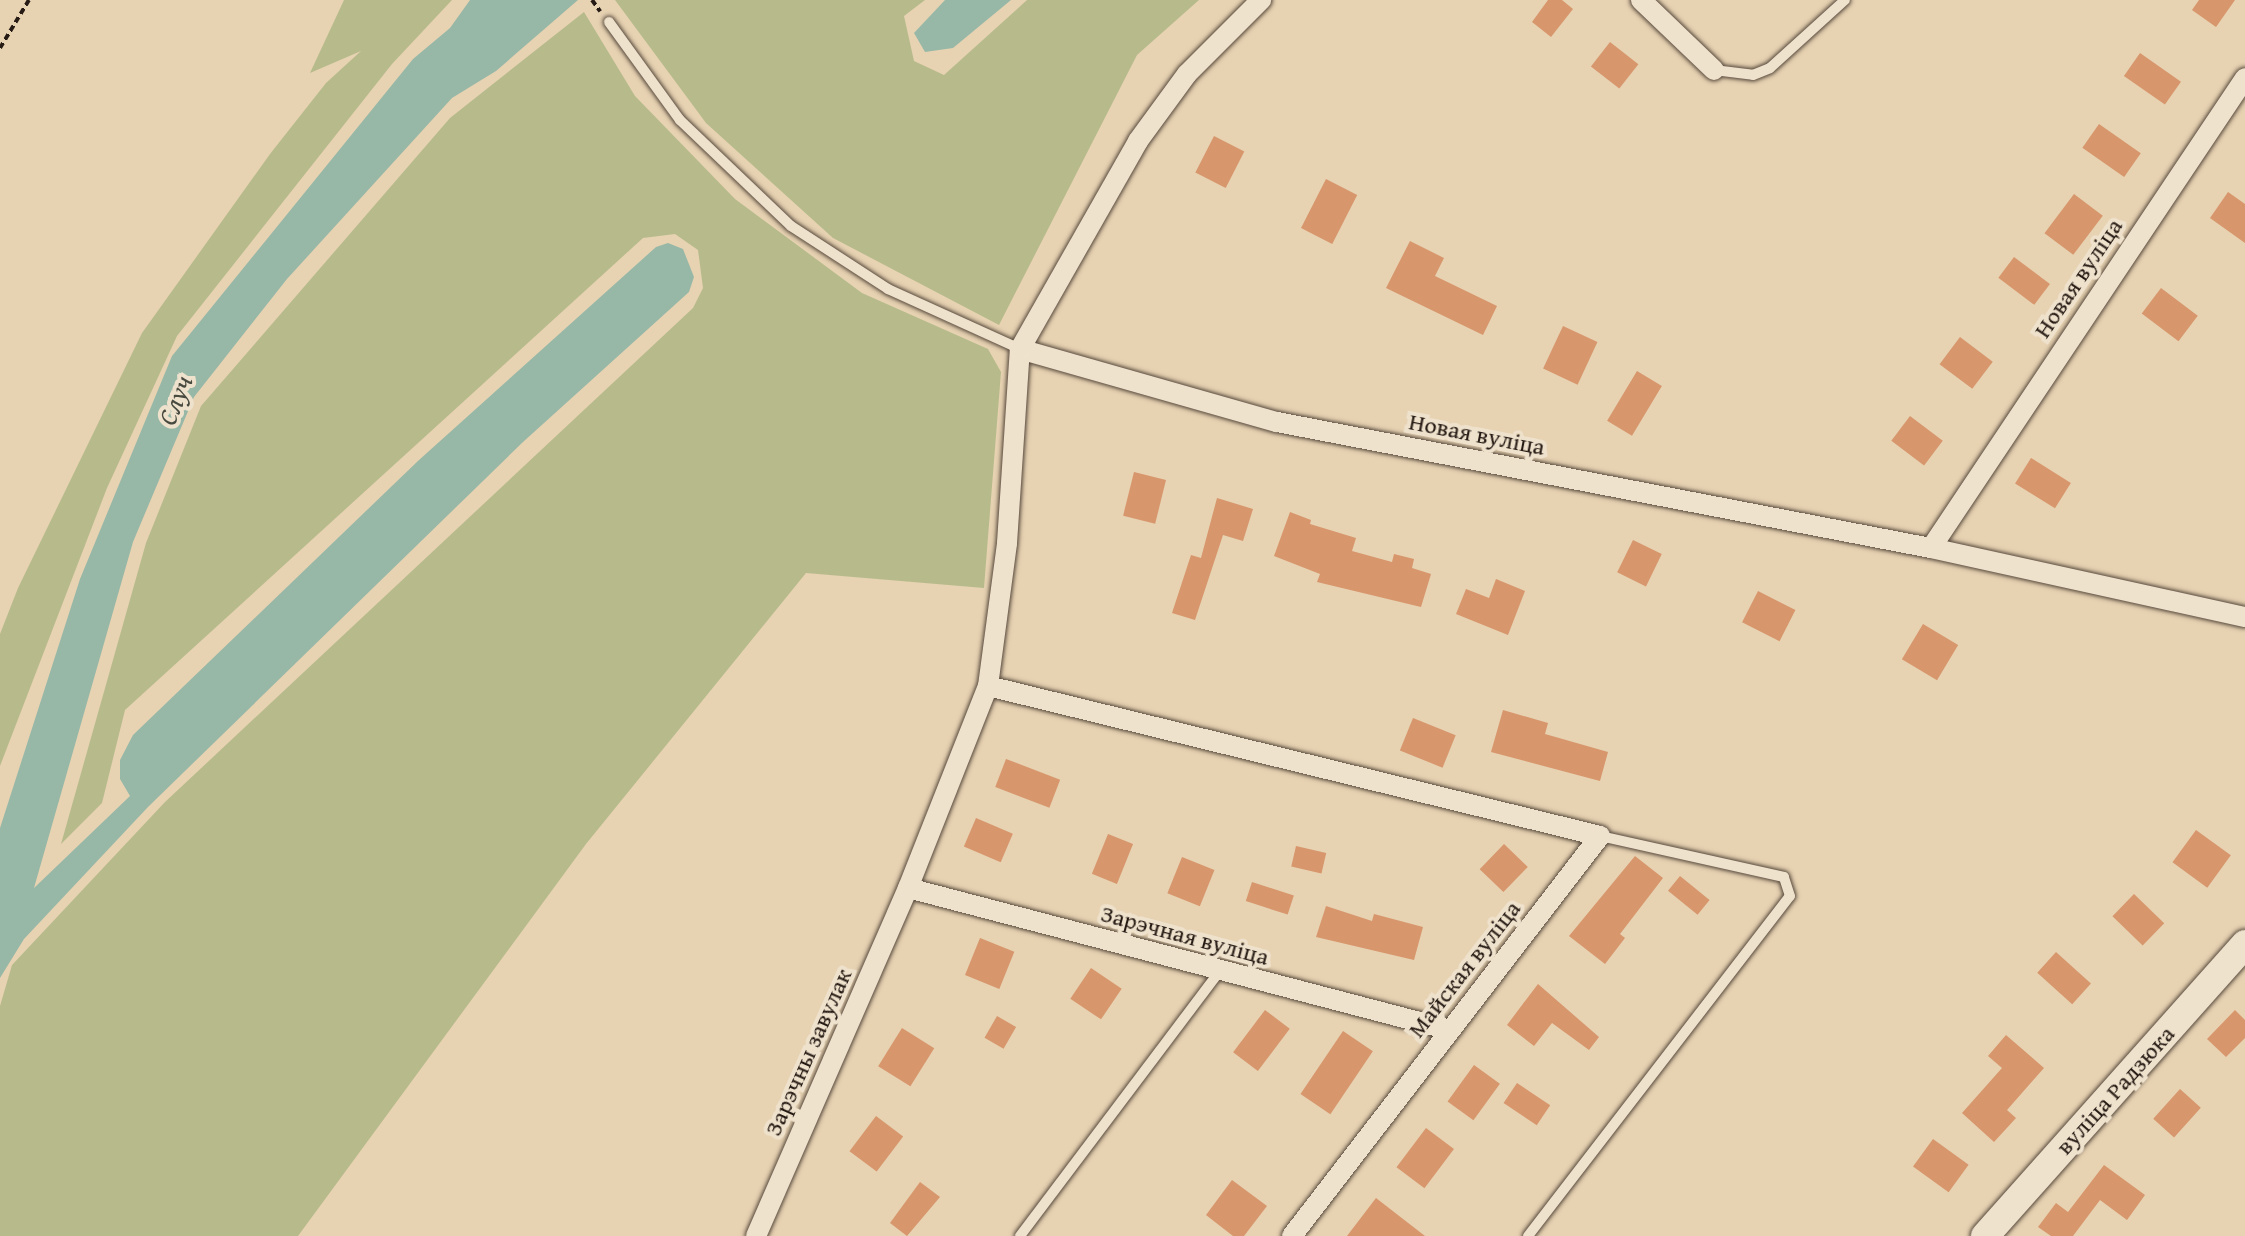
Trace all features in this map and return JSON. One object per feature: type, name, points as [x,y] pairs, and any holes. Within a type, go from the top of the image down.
[{"type":"main road","name":"вуліца Радзюка","points":[[1985,1236],[2245,944]]},
{"type":"street","points":[[1020,349],[1138,141],[1187,74],[1261,0]]},
{"type":"street","points":[[1641,0],[1714,70]]},
{"type":"street","name":"Новая вуліца","points":[[1931,548],[2245,78]]},
{"type":"street","name":"Новая вуліца","points":[[1020,349],[1277,422],[1931,548],[2245,617]]},
{"type":"street","name":"Зарэчны завулак","points":[[756,1236],[908,888],[988,686],[1007,543],[1020,349]]},
{"type":"street","points":[[988,686],[1475,808],[1600,836]]},
{"type":"street","name":"Майская вуліца","points":[[1292,1236],[1600,836]]},
{"type":"street","name":"Зарэчная вуліца","points":[[908,888],[1219,972],[1450,1030]]},
{"type":"lane","points":[[1714,70],[1753,75],[1770,68],[1845,0]]},
{"type":"lane","points":[[609,22],[680,120],[791,226],[888,289],[1020,349]]},
{"type":"lane","points":[[1528,1236],[1790,896],[1784,877],[1600,836]]},
{"type":"lane","points":[[1020,1236],[1219,972]]},
{"type":"path","points":[[0,48],[29,0]]},
{"type":"green space","points":[[344,0],[452,0],[392,64],[177,336],[107,488],[0,766],[0,634],[18,588],[142,333],[270,154],[326,83],[361,51],[310,73]]},
{"type":"green space","points":[[615,0],[925,0],[904,16],[914,61],[944,75],[1027,0],[1199,0],[1137,55],[999,325],[833,238],[706,123]]},
{"type":"green space","points":[[584,12],[635,96],[735,199],[862,293],[988,349],[1001,372],[984,588],[806,573],[586,844],[298,1236],[0,1236],[0,1006],[12,965],[165,802],[693,308],[703,288],[698,250],[675,234],[643,238],[125,710],[102,803],[61,844],[146,543],[201,406],[450,118]]},
{"type":"water","name":"Случ","points":[[470,0],[578,0],[496,71],[452,98],[287,279],[194,397],[133,542],[34,888],[130,796],[120,779],[120,760],[133,735],[419,460],[656,247],[668,243],[683,249],[694,277],[689,292],[523,442],[148,807],[24,939],[0,978],[0,828],[80,579],[172,356],[413,59],[450,28]]},
{"type":"water","points":[[945,0],[1011,0],[953,48],[925,52],[914,33]]},
{"type":"building","points":[[1548,0],[1562,0],[1573,9],[1551,37],[1532,22]]},
{"type":"building","points":[[2199,0],[2235,0],[2216,27],[2192,10]]},
{"type":"building","points":[[1610,42],[1638,64],[1619,89],[1591,66]]},
{"type":"building","points":[[2140,53],[2181,82],[2165,105],[2124,76]]},
{"type":"building","points":[[2099,124],[2141,153],[2124,177],[2082,148]]},
{"type":"building","points":[[1214,136],[1244,151],[1226,188],[1195,173]]},
{"type":"building","points":[[1326,179],[1357,195],[1332,244],[1301,228]]},
{"type":"building","points":[[2228,192],[2245,204],[2245,243],[2210,218]]},
{"type":"building","points":[[2074,194],[2103,216],[2073,255],[2045,233]]},
{"type":"building","points":[[1410,241],[1444,258],[1435,276],[1497,306],[1483,335],[1386,288]]},
{"type":"building","points":[[2014,257],[2050,284],[2034,305],[1998,278]]},
{"type":"building","points":[[2161,288],[2198,316],[2178,341],[2142,314]]},
{"type":"building","points":[[1563,326],[1597,342],[1578,385],[1543,369]]},
{"type":"building","points":[[1960,337],[1993,362],[1972,389],[1940,364]]},
{"type":"building","points":[[1637,371],[1662,386],[1632,436],[1607,421]]},
{"type":"building","points":[[1910,416],[1943,441],[1924,465],[1891,441]]},
{"type":"building","points":[[2031,458],[2071,483],[2055,508],[2015,483]]},
{"type":"building","points":[[1134,472],[1166,480],[1155,524],[1123,516]]},
{"type":"building","points":[[1217,498],[1253,509],[1243,541],[1223,535],[1195,620],[1172,613],[1191,555],[1201,558]]},
{"type":"building","points":[[1290,512],[1311,520],[1310,524],[1356,538],[1352,551],[1392,562],[1394,554],[1414,559],[1412,568],[1431,574],[1421,607],[1317,582],[1320,574],[1274,556]]},
{"type":"building","points":[[1633,540],[1662,554],[1646,586],[1617,572]]},
{"type":"building","points":[[1496,579],[1525,591],[1508,635],[1456,614],[1466,589],[1489,598]]},
{"type":"building","points":[[1758,591],[1795,610],[1780,641],[1742,622]]},
{"type":"building","points":[[1923,624],[1958,645],[1937,680],[1902,659]]},
{"type":"building","points":[[1503,710],[1548,723],[1545,734],[1608,752],[1600,781],[1491,752]]},
{"type":"building","points":[[1413,718],[1456,735],[1443,768],[1400,750]]},
{"type":"building","points":[[1006,759],[1060,780],[1049,808],[995,787]]},
{"type":"building","points":[[976,818],[1013,834],[1001,862],[964,847]]},
{"type":"building","points":[[2196,830],[2231,855],[2207,888],[2172,862]]},
{"type":"building","points":[[1108,834],[1133,844],[1117,884],[1092,874]]},
{"type":"building","points":[[1504,844],[1528,867],[1503,892],[1480,869]]},
{"type":"building","points":[[1296,846],[1326,853],[1321,873],[1291,866]]},
{"type":"building","points":[[1635,856],[1663,878],[1620,934],[1625,938],[1605,964],[1569,936]]},
{"type":"building","points":[[1182,857],[1214,870],[1200,906],[1167,893]]},
{"type":"building","points":[[1680,876],[1710,900],[1698,915],[1668,891]]},
{"type":"building","points":[[1252,882],[1294,896],[1288,915],[1246,901]]},
{"type":"building","points":[[2134,894],[2164,923],[2143,945],[2112,916]]},
{"type":"building","points":[[1326,906],[1372,921],[1374,914],[1423,927],[1414,960],[1316,937]]},
{"type":"building","points":[[980,938],[1014,952],[999,989],[965,975]]},
{"type":"building","points":[[2056,952],[2091,983],[2072,1004],[2037,973]]},
{"type":"building","points":[[1091,968],[1122,989],[1101,1019],[1070,999]]},
{"type":"building","points":[[1538,984],[1599,1037],[1589,1050],[1552,1023],[1534,1046],[1507,1025]]},
{"type":"building","points":[[1265,1010],[1290,1029],[1258,1071],[1233,1052]]},
{"type":"building","points":[[2235,1010],[2245,1020],[2245,1038],[2226,1057],[2207,1039]]},
{"type":"building","points":[[997,1016],[1016,1027],[1004,1049],[984,1038]]},
{"type":"building","points":[[902,1028],[934,1048],[910,1086],[878,1066]]},
{"type":"building","points":[[1343,1031],[1373,1051],[1330,1114],[1301,1094]]},
{"type":"building","points":[[2006,1035],[2044,1068],[2007,1110],[2016,1118],[1994,1142],[1962,1113],[2002,1068],[1988,1056]]},
{"type":"building","points":[[1474,1065],[1500,1084],[1473,1120],[1448,1101]]},
{"type":"building","points":[[1517,1083],[1550,1105],[1537,1125],[1504,1103]]},
{"type":"building","points":[[2180,1089],[2201,1108],[2174,1137],[2153,1119]]},
{"type":"building","points":[[876,1116],[903,1136],[877,1172],[850,1151]]},
{"type":"building","points":[[1426,1128],[1454,1149],[1424,1188],[1397,1167]]},
{"type":"building","points":[[1933,1139],[1969,1165],[1949,1192],[1913,1167]]},
{"type":"building","points":[[2104,1165],[2145,1195],[2127,1220],[2100,1200],[2073,1236],[2051,1236],[2038,1227],[2056,1203],[2068,1212]]},
{"type":"building","points":[[1232,1180],[1267,1206],[1244,1236],[1233,1236],[1206,1215]]},
{"type":"building","points":[[920,1182],[940,1197],[907,1236],[890,1223]]},
{"type":"building","points":[[1376,1198],[1425,1236],[1347,1236]]}]
